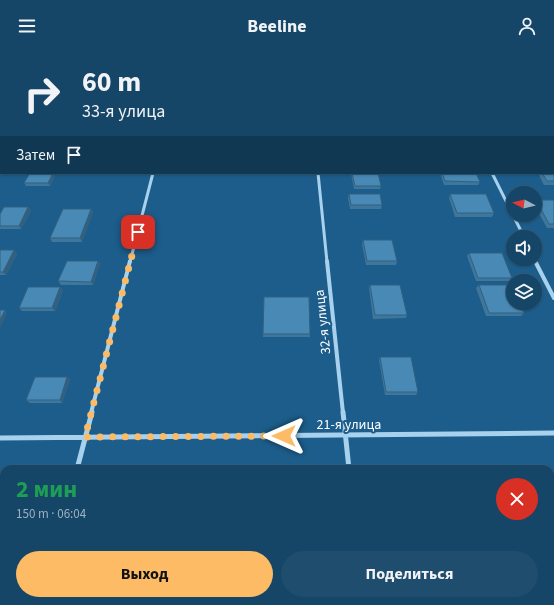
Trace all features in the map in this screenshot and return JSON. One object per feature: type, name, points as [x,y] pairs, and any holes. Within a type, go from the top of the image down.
[{"type":"street","points":[[78,465],[153,174]]},
{"type":"street","name":"32-я улица","points":[[318,174],[349,465]]},
{"type":"street","points":[[492,174],[520,230]]},
{"type":"street","points":[[538,266],[554,298]]},
{"type":"street","name":"21-я улица","points":[[0,438],[554,433]]},
{"type":"building","points":[[29,174],[52,174],[48,183],[24,183]]},
{"type":"building","points":[[352,174],[378,174],[381,186],[355,186]]},
{"type":"building","points":[[442,174],[476,174],[480,182],[445,181]]},
{"type":"building","points":[[543,174],[554,174],[554,181],[547,181]]},
{"type":"building","points":[[349,194],[380,194],[382,205],[351,205]]},
{"type":"building","points":[[450,194],[486,194],[494,213],[457,213]]},
{"type":"building","points":[[542,200],[554,200],[554,224],[549,224],[542,211]]},
{"type":"building","points":[[4,207],[28,207],[19,226],[0,226],[0,214]]},
{"type":"building","points":[[63,209],[91,209],[80,238],[50,238]]},
{"type":"building","points":[[363,240],[392,240],[397,261],[367,261]]},
{"type":"building","points":[[0,250],[14,250],[3,272],[0,272]]},
{"type":"building","points":[[469,253],[502,253],[510,274],[506,274],[506,278],[478,278]]},
{"type":"building","points":[[67,261],[98,261],[91,282],[58,281]]},
{"type":"building","points":[[370,285],[400,285],[407,315],[375,315]]},
{"type":"building","points":[[479,285],[506,285],[506,310],[523,310],[524,313],[489,313]]},
{"type":"building","points":[[28,287],[60,287],[52,308],[19,308]]},
{"type":"building","points":[[264,297],[309,297],[310,334],[263,334]]},
{"type":"building","points":[[0,310],[5,310],[0,320]]},
{"type":"building","points":[[380,357],[411,357],[418,392],[386,392]]},
{"type":"building","points":[[35,377],[67,377],[60,400],[26,400]]},
{"type":"route","points":[[138,232],[85,437],[284,436]]}]
